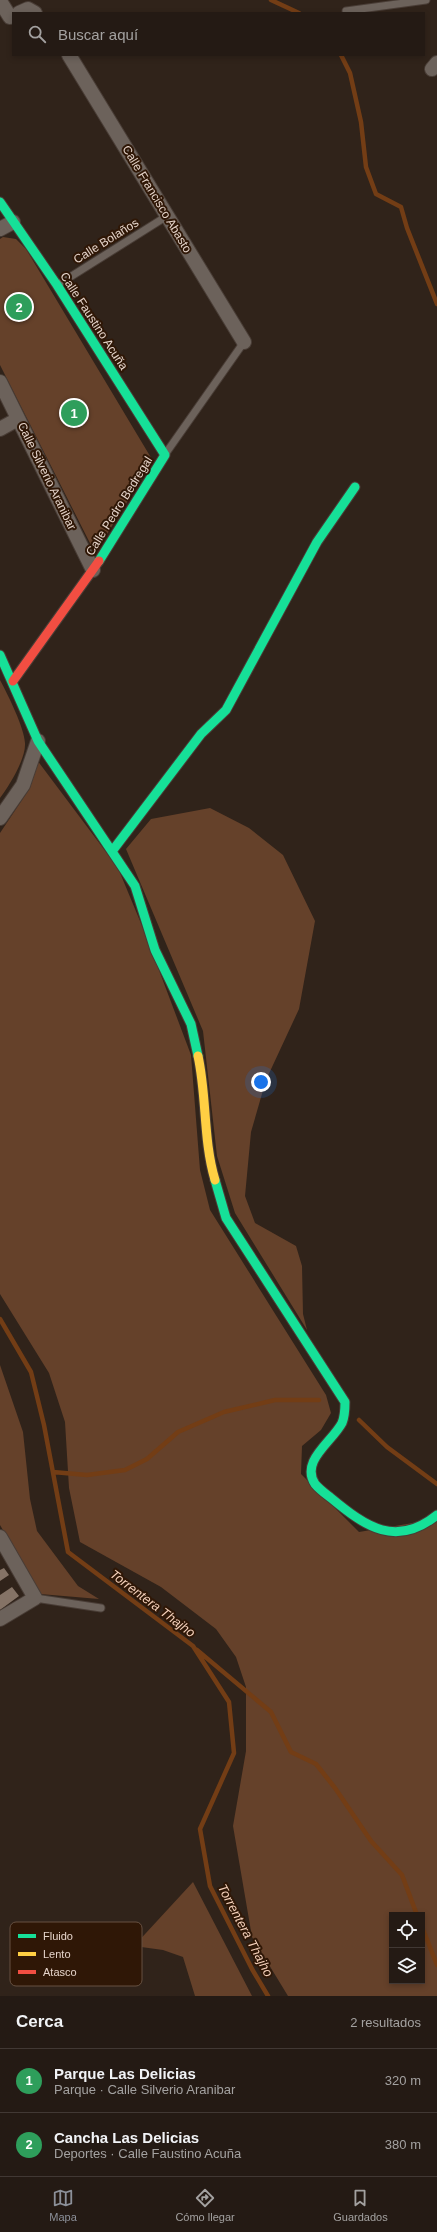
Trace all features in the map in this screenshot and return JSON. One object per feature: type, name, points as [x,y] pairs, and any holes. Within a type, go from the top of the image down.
[{"type":"street","points":[[0,2],[10,17]]},
{"type":"street","points":[[20,12],[28,8],[34,12]]},
{"type":"street","name":"Calle Francisco Abasto","points":[[70,56],[244,342]]},
{"type":"street","name":"Calle Faustino Acuña","points":[[0,202],[57,285],[165,455]]},
{"type":"street","points":[[0,229],[13,222]]},
{"type":"street","name":"Calle Silverio Aranibar","points":[[0,382],[93,570]]},
{"type":"street","points":[[0,428],[18,419]]},
{"type":"street","name":"Calle Pedro Bedregal","points":[[13,681],[93,570],[165,455]]},
{"type":"street","points":[[113,850],[201,734],[226,710],[317,542],[355,487]]},
{"type":"street","points":[[0,655],[13,681],[38,741],[113,850],[135,886],[155,950],[191,1024],[203,1080],[209,1160],[226,1218],[345,1402],[348,1412],[342,1425],[314,1462],[311,1472],[315,1484],[354,1520],[379,1531],[398,1532],[419,1528],[437,1515]]},
{"type":"street","points":[[0,818],[23,785],[38,741]]},
{"type":"street","points":[[0,1537],[35,1598],[0,1619]]},
{"type":"lane","points":[[346,11],[426,0]]},
{"type":"lane","name":"Calle Bolaños","points":[[57,285],[167,216]]},
{"type":"lane","name":"Calle Pedro Bedregal","points":[[165,455],[244,342]]},
{"type":"lane","points":[[35,1598],[101,1608]]},
{"type":"shaded area","points":[[3,237],[16,239],[26,249],[153,461],[95,553],[0,365],[0,239]]},
{"type":"shaded area","points":[[0,680],[19,720],[24,736],[25,749],[23,757],[12,780],[0,798]]},
{"type":"shaded area","points":[[37,760],[118,868],[145,933],[191,1055],[200,1170],[210,1210],[326,1395],[331,1413],[321,1430],[302,1446],[301,1474],[359,1532],[437,1519],[437,1996],[288,1996],[252,1937],[233,1826],[246,1751],[246,1687],[236,1657],[216,1629],[161,1587],[80,1542],[69,1488],[65,1422],[49,1373],[0,1294],[0,833],[30,788]]},
{"type":"shaded area","points":[[210,808],[249,828],[283,855],[315,921],[299,1009],[266,1080],[251,1132],[245,1196],[255,1223],[296,1246],[302,1266],[303,1314],[307,1330],[235,1213],[217,1156],[203,1031],[126,849],[151,819]]},
{"type":"shaded area","points":[[0,1365],[23,1432],[30,1499],[37,1531],[78,1586],[99,1599],[40,1594],[0,1525]]},
{"type":"shaded area","points":[[193,1882],[252,1996],[195,1996],[183,1957],[163,1950],[142,1947],[142,1937]]},
{"type":"building","points":[[4,1568],[9,1575],[0,1581],[0,1570]]},
{"type":"building","points":[[12,1587],[19,1596],[0,1610],[0,1595]]},
{"type":"waterway","points":[[271,0],[297,12]]},
{"type":"waterway","points":[[342,56],[350,73],[361,122],[366,167],[376,194],[401,207],[407,228],[437,304]]},
{"type":"waterway","name":"Torrentera Thajho","points":[[0,1319],[31,1372],[44,1425],[68,1552],[193,1646],[229,1702],[234,1753],[200,1829],[210,1886],[252,1969],[268,1996]]},
{"type":"waterway","points":[[53,1472],[87,1475],[125,1470],[147,1459],[178,1432],[224,1412],[275,1400],[319,1400]]},
{"type":"waterway","points":[[359,1420],[387,1447],[437,1484]]},
{"type":"waterway","points":[[197,1650],[271,1712],[291,1752],[316,1764],[335,1788],[371,1841],[402,1875],[416,1912]]},
{"type":"waterway","points":[[425,1935],[437,1965]]},
{"type":"traffic: fast","points":[[0,202],[57,285],[165,455],[99,561]]},
{"type":"traffic: fast","points":[[113,850],[201,734],[226,710],[317,542],[355,487]]},
{"type":"traffic: fast","points":[[0,655],[38,741],[135,886],[155,950],[191,1024],[198,1056]]},
{"type":"traffic: fast","points":[[215,1180],[226,1218],[345,1402],[342,1423],[319,1452],[311,1467],[311,1476],[315,1484],[357,1518],[382,1530],[395,1532],[408,1530],[422,1525],[437,1515]]},
{"type":"traffic: slow","points":[[198,1056],[203,1087],[211,1165],[215,1180]]},
{"type":"traffic: jam","points":[[13,681],[99,561]]},
{"type":"place","name":"Cancha Las Delicias","points":[[19,307]]},
{"type":"place","name":"Parque Las Delicias","points":[[74,413]]}]
